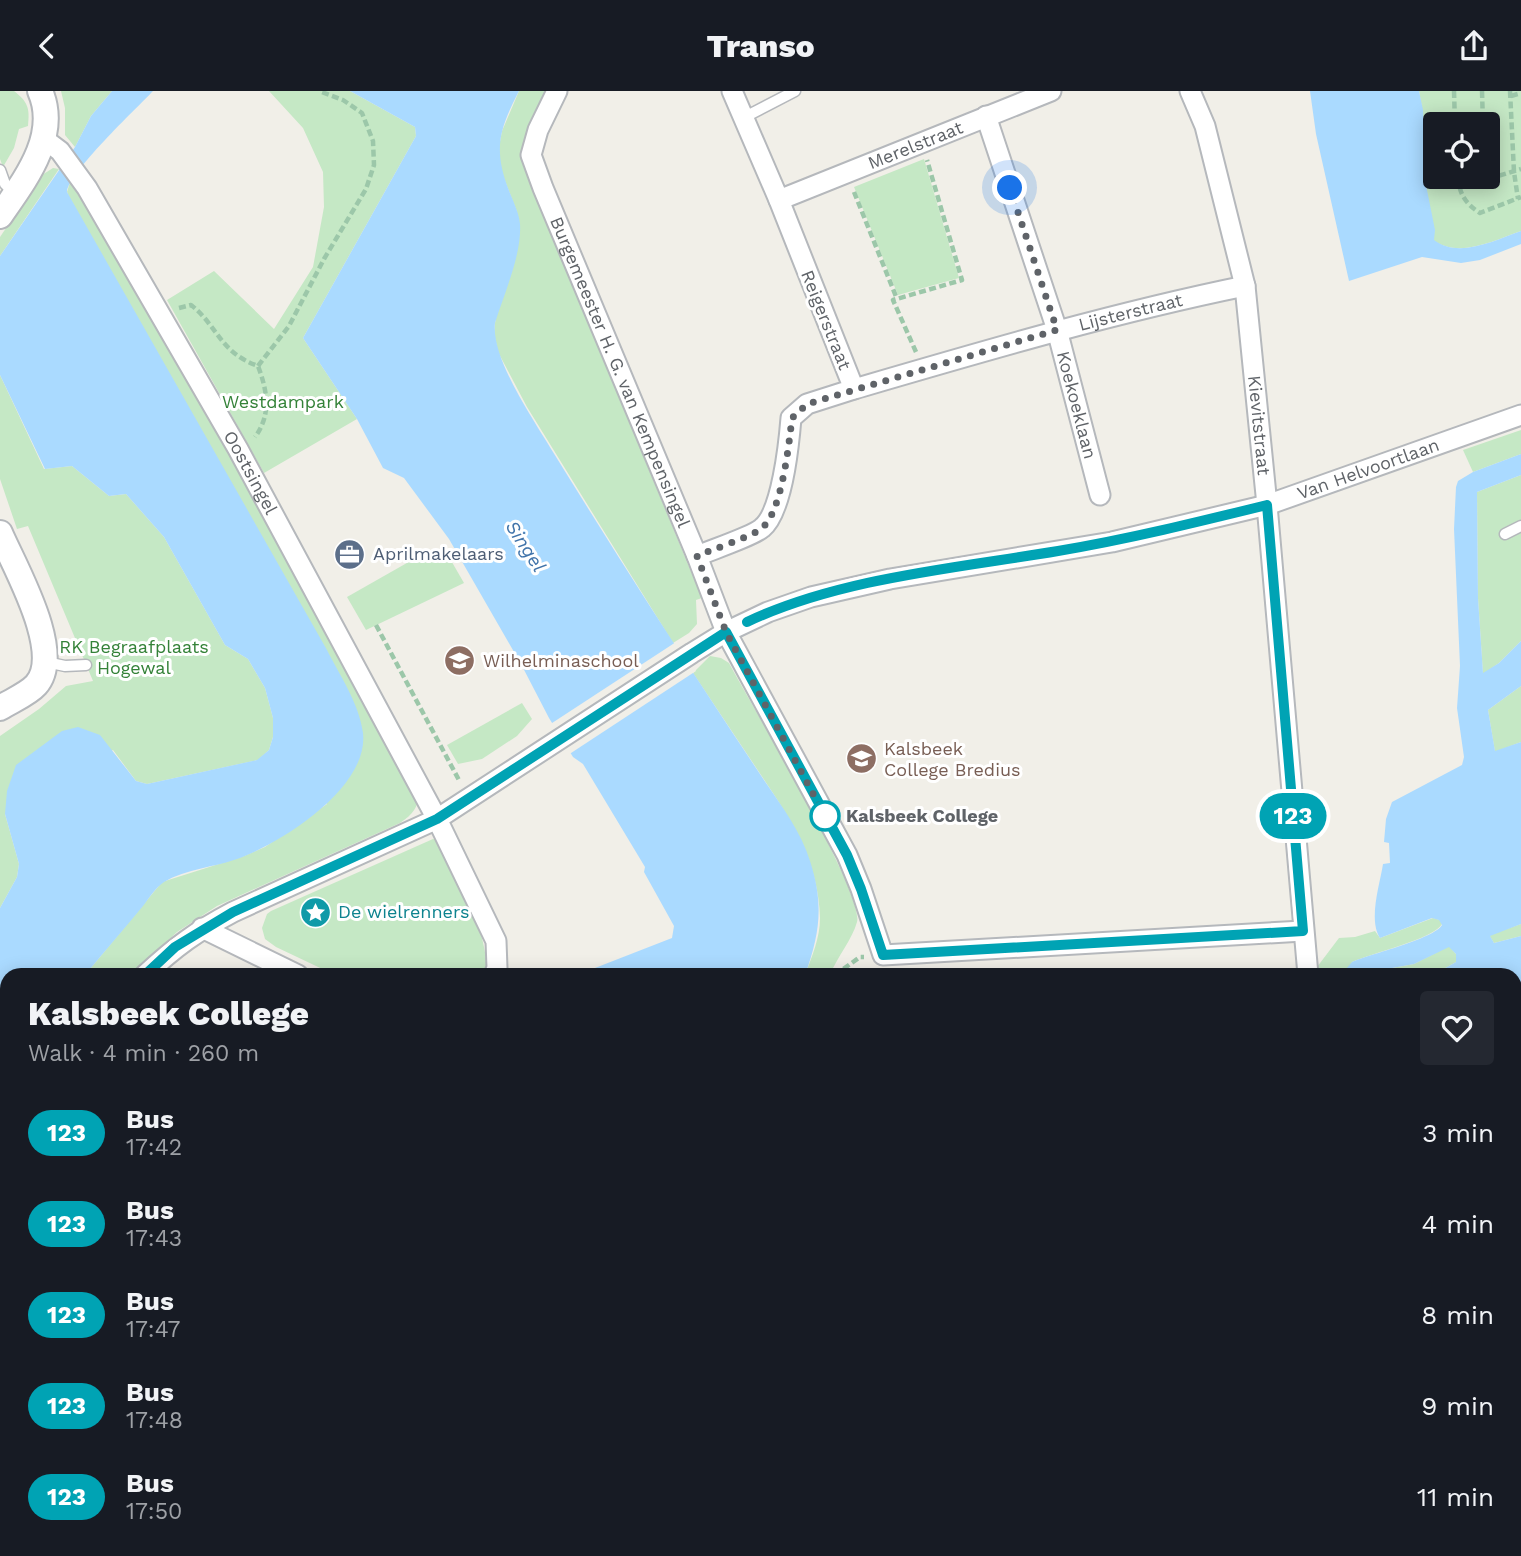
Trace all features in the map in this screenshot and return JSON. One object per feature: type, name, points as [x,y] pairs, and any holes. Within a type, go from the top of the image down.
[{"type":"street","points":[[0,216],[36,162],[52,145],[40,91]]},
{"type":"street","name":"Burgemeester H. G. van Kempensingel","points":[[557,91],[538,130],[531,155],[543,188],[697,556],[726,632],[847,855],[883,955]]},
{"type":"street","name":"Reigerstraat","points":[[697,556],[763,527],[779,498],[792,418],[807,404],[854,389],[779,200],[732,91]]},
{"type":"street","name":"Merelstraat","points":[[779,200],[1051,91]]},
{"type":"street","name":"Kievitstraat","points":[[1190,91],[1205,126],[1245,286],[1307,968]]},
{"type":"street","name":"Koekoeklaan","points":[[986,117],[1057,330],[1100,495]]},
{"type":"street","name":"Oostsingel","points":[[52,145],[79,176],[238,449],[437,819],[496,941],[497,968]]},
{"type":"street","name":"Lijsterstraat","points":[[854,389],[1057,330],[1245,286]]},
{"type":"street","name":"Van Helvoortlaan","points":[[726,632],[768,612],[840,589],[1112,542],[1267,505],[1521,415]]},
{"type":"street","points":[[0,533],[42,630],[46,662],[37,684],[0,708]]},
{"type":"street","points":[[152,968],[175,947],[233,912],[437,819],[726,632]]},
{"type":"street","points":[[202,929],[283,968]]},
{"type":"street","points":[[883,955],[1303,931]]},
{"type":"lane","points":[[743,118],[795,91]]},
{"type":"lane","points":[[0,170],[5,184],[15,194]]},
{"type":"lane","points":[[1505,534],[1521,526]]},
{"type":"lane","points":[[46,662],[65,666],[86,665]]},
{"type":"path","points":[[258,366],[289,326],[324,259],[366,189],[374,165],[373,141],[362,113],[343,100],[319,91]]},
{"type":"path","points":[[1454,91],[1455,112]]},
{"type":"path","points":[[1482,91],[1483,112]]},
{"type":"path","points":[[1460,189],[1468,205],[1480,213],[1519,198],[1514,172],[1511,93],[1521,93]]},
{"type":"path","points":[[1512,115],[1521,112]]},
{"type":"path","points":[[1513,141],[1521,138]]},
{"type":"path","points":[[922,142],[962,280],[893,300],[923,369]]},
{"type":"path","points":[[1500,176],[1521,169]]},
{"type":"path","points":[[846,173],[897,299]]},
{"type":"path","points":[[162,317],[183,306],[191,305],[236,355],[258,366],[265,390],[265,419],[252,441],[238,449]]},
{"type":"path","points":[[376,625],[469,798]]},
{"type":"path","points":[[845,968],[860,957],[883,955]]},
{"type":"green space","points":[[0,91],[14,91],[25,102],[29,114],[28,126],[19,129],[14,148],[3,167],[0,159]]},
{"type":"green space","points":[[61,91],[112,91],[91,116],[75,147],[65,135],[65,108]]},
{"type":"green space","name":"Westdampark","points":[[269,91],[350,91],[415,127],[416,136],[303,338],[357,419],[264,473],[167,300],[214,271],[274,329],[313,267],[324,207],[323,172],[303,128]]},
{"type":"green space","points":[[519,91],[546,91],[526,132],[524,151],[528,177],[702,598],[696,600],[697,624],[673,643],[527,407],[498,352],[494,334],[495,323],[517,212],[500,168],[498,152],[502,131]]},
{"type":"green space","points":[[1419,91],[1521,91],[1521,231],[1489,243],[1465,248],[1454,248],[1433,240],[1427,189],[1500,189],[1500,112],[1423,112],[1423,126]]},
{"type":"green space","points":[[924,159],[959,278],[898,295],[854,187]]},
{"type":"green space","points":[[53,168],[59,169],[0,256],[0,237],[42,175]]},
{"type":"green space","points":[[70,182],[163,332],[293,561],[419,793],[414,810],[400,823],[217,906],[177,932],[138,968],[91,968],[162,882],[265,847],[327,804],[67,192]]},
{"type":"green space","name":"RK Begraafplaats Hogewal","points":[[0,375],[44,469],[72,466],[109,496],[126,494],[164,537],[225,645],[248,659],[265,688],[273,718],[273,737],[269,750],[258,760],[147,784],[136,781],[113,750],[5,814],[19,864],[17,877],[0,908],[0,736],[66,686],[93,681],[28,526],[17,529],[0,479]]},
{"type":"green space","points":[[1521,430],[1521,454],[1473,472],[1463,450]]},
{"type":"green space","points":[[1521,475],[1521,641],[1499,663],[1483,674],[1478,598],[1477,492]]},
{"type":"green space","points":[[428,551],[449,557],[464,583],[366,630],[347,597]]},
{"type":"green space","points":[[710,656],[729,663],[843,875],[855,904],[857,922],[833,968],[808,968],[815,947],[820,918],[814,875],[798,836],[693,673]]},
{"type":"green space","points":[[1521,686],[1521,742],[1495,752],[1488,710]]},
{"type":"green space","points":[[522,703],[532,719],[517,736],[482,759],[458,764],[447,745]]},
{"type":"green space","points":[[433,839],[444,842],[472,909],[484,946],[486,968],[320,968],[265,939],[262,928],[267,914]]},
{"type":"green space","points":[[1433,918],[1440,920],[1442,924],[1427,935],[1352,962],[1349,968],[1316,968],[1339,938],[1375,931],[1380,938]]},
{"type":"green space","points":[[1521,924],[1521,936],[1494,943],[1489,935]]},
{"type":"green space","points":[[1449,946],[1456,954],[1456,962],[1445,968],[1392,968],[1414,964]]},
{"type":"water","points":[[112,91],[153,91],[90,156],[70,183],[67,192],[343,680],[361,722],[361,753],[352,773],[338,792],[300,825],[279,839],[240,858],[182,874],[161,884],[91,968],[0,968],[0,908],[17,877],[19,864],[5,814],[7,791],[16,765],[62,731],[78,727],[100,735],[136,781],[147,784],[257,760],[269,750],[273,737],[273,718],[265,688],[248,659],[225,645],[164,537],[126,494],[109,496],[72,466],[45,469],[0,375],[0,256],[75,147],[91,116]]},
{"type":"water","name":"Singel","points":[[350,91],[519,91],[503,127],[500,149],[503,174],[517,210],[520,236],[495,323],[500,354],[525,407],[672,641],[802,840],[810,861],[819,905],[817,932],[807,968],[595,968],[672,938],[674,926],[644,872],[645,867],[583,764],[573,757],[549,718],[449,539],[404,478],[383,468],[357,419],[303,338],[416,136],[415,127]]},
{"type":"water","points":[[1310,91],[1419,91],[1423,110],[1423,189],[1427,189],[1435,230],[1434,240],[1454,248],[1466,248],[1521,231],[1521,244],[1480,260],[1461,263],[1422,257],[1349,281],[1316,134]]},
{"type":"water","points":[[1521,454],[1521,475],[1477,492],[1478,598],[1483,673],[1499,663],[1521,641],[1521,686],[1488,710],[1495,751],[1521,742],[1521,924],[1490,936],[1494,943],[1521,936],[1521,968],[1445,968],[1456,962],[1456,954],[1449,947],[1414,964],[1392,968],[1347,968],[1352,962],[1427,936],[1442,925],[1439,920],[1432,918],[1380,938],[1375,912],[1383,864],[1390,863],[1389,843],[1384,842],[1386,819],[1392,802],[1462,765],[1464,757],[1457,708],[1460,666],[1454,529],[1458,481],[1473,472]]},
{"type":"pier","points":[[676,642],[696,671],[568,755],[549,725]]},
{"type":"bus line","name":"123","points":[[152,968],[175,947],[233,912],[437,819],[726,632],[847,855],[883,955],[1303,931],[1267,505],[1112,542],[840,589],[768,612],[747,622]]},
{"type":"place","name":"Aprilmakelaars","points":[[350,554]]},
{"type":"place","name":"Wilhelminaschool","points":[[460,661]]},
{"type":"place","name":"Kalsbeek College Bredius","points":[[861,759]]},
{"type":"place","name":"Kalsbeek College","points":[[825,816]]},
{"type":"place","name":"De wielrenners","points":[[315,912]]},
{"type":"route","points":[[825,816],[726,632],[697,556],[763,527],[779,498],[792,418],[807,404],[1057,330],[1010,188]]}]
